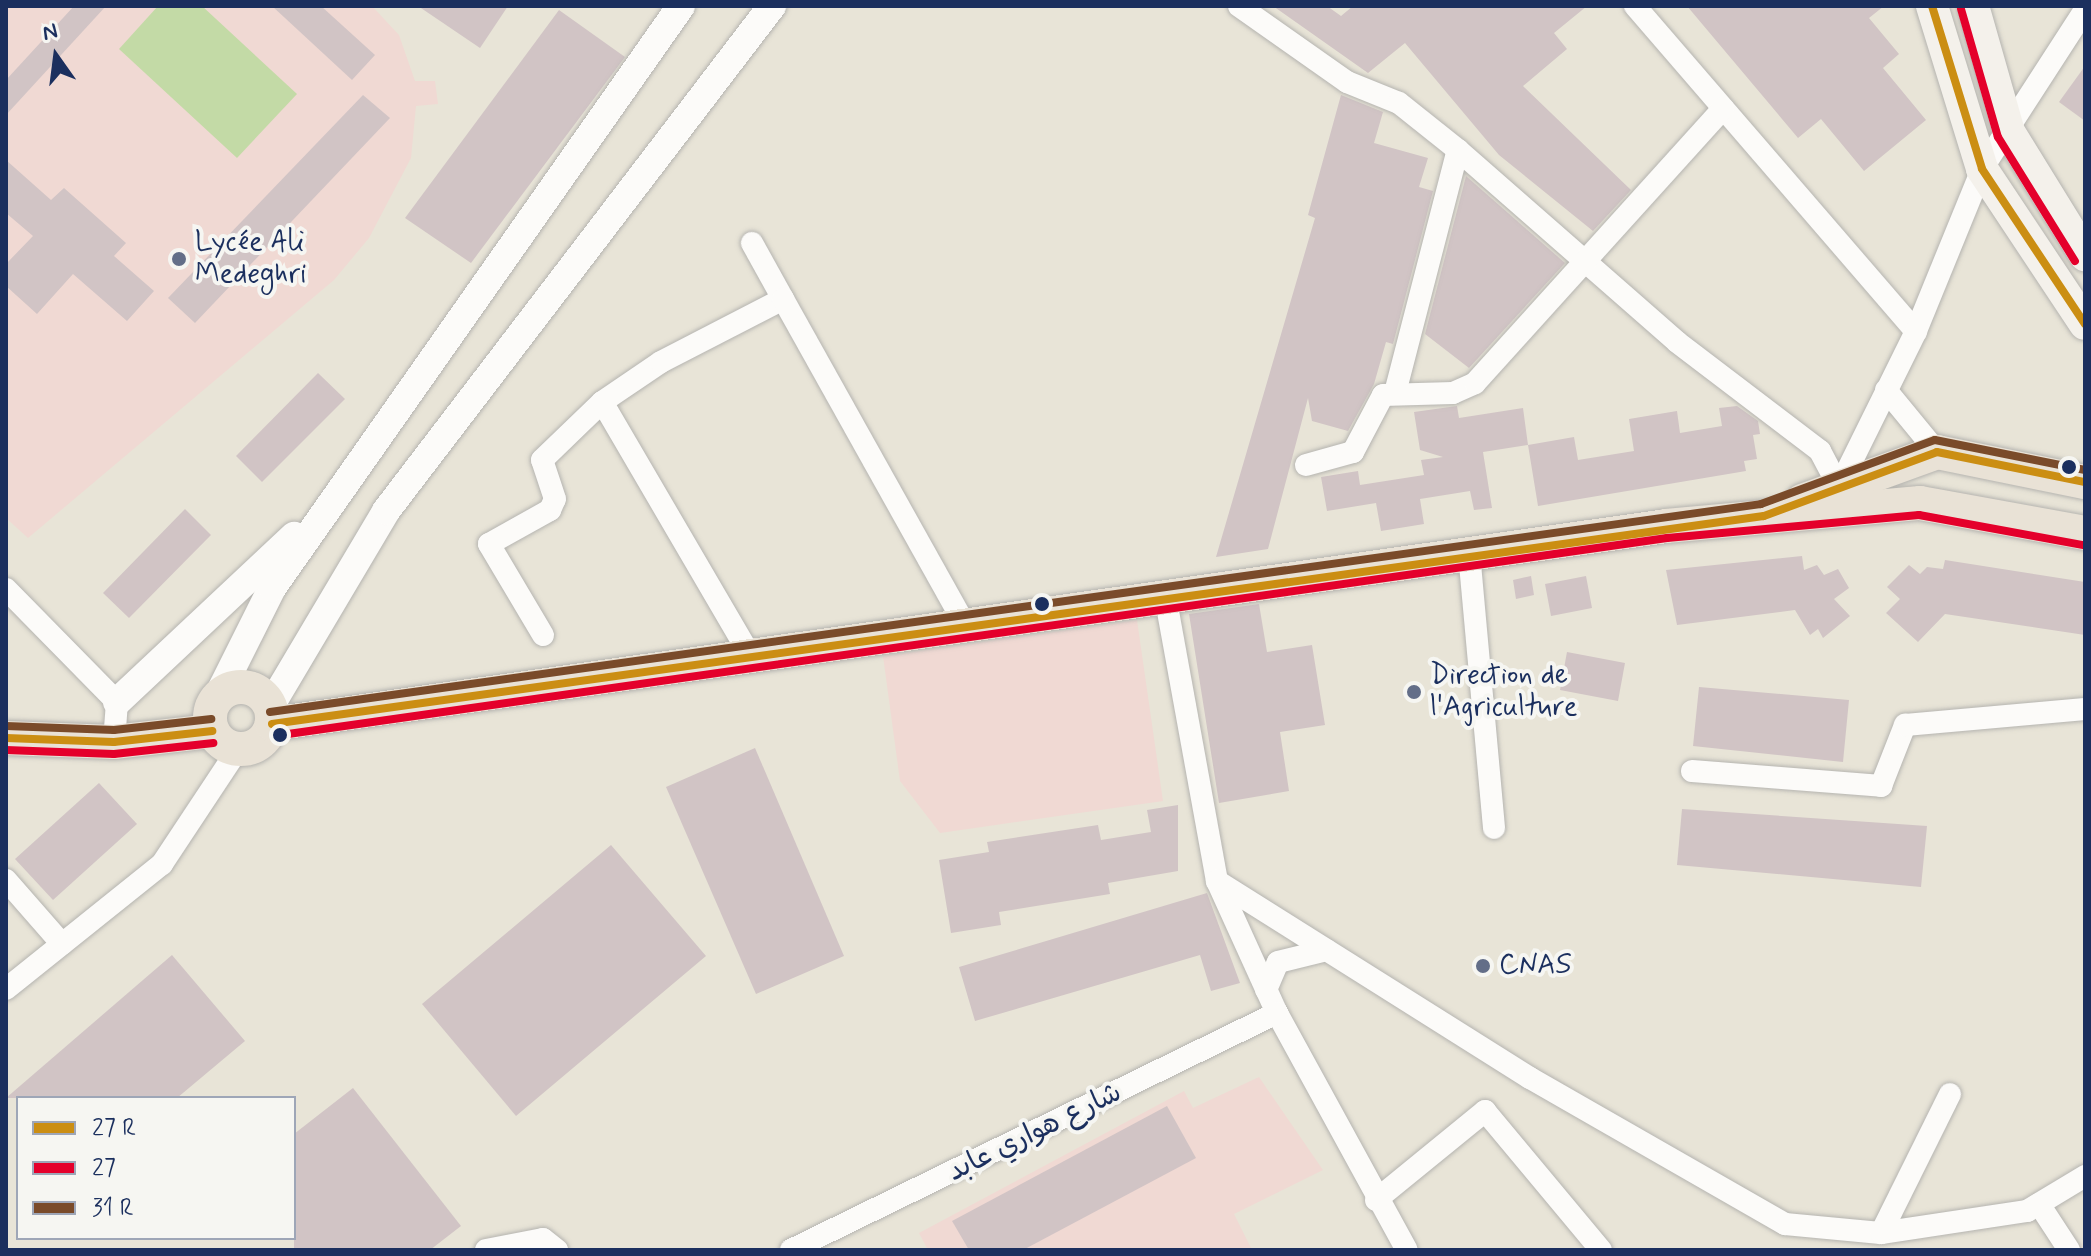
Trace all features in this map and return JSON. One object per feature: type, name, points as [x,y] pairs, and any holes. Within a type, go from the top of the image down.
[{"type":"main road","points":[[1932,6],[1982,169],[2085,324]]},
{"type":"main road","points":[[1973,6],[2009,132],[2085,255]]},
{"type":"main road","points":[[1764,516],[1937,452],[2085,482]]},
{"type":"main road","points":[[271,714],[750,655],[1469,553],[1764,516],[1920,503],[2085,533]]},
{"type":"main road","points":[[225,740],[219,694],[245,686],[271,714]]},
{"type":"main road","points":[[6,738],[114,742],[225,740],[259,744],[271,714]]},
{"type":"street","points":[[219,694],[272,588],[681,6]]},
{"type":"street","points":[[271,714],[386,511],[772,6]]},
{"type":"street","points":[[1239,6],[1347,82],[1399,103],[1458,150],[1588,265],[1820,451],[1839,487]]},
{"type":"street","points":[[1635,6],[1916,331]]},
{"type":"street","points":[[1839,487],[1916,331],[1982,169],[2009,132],[2085,10]]},
{"type":"street","points":[[1306,465],[1353,452],[1383,395],[1396,389],[1453,393],[1475,383],[1588,265],[1723,109]]},
{"type":"street","points":[[1396,389],[1458,150]]},
{"type":"street","points":[[752,243],[965,624]]},
{"type":"street","points":[[543,635],[489,544],[550,510],[555,499],[542,460],[602,402],[661,362],[783,299]]},
{"type":"street","points":[[1886,390],[1937,452]]},
{"type":"street","points":[[602,402],[750,655]]},
{"type":"street","points":[[114,742],[117,702],[339,494]]},
{"type":"street","points":[[1469,553],[1494,828]]},
{"type":"street","points":[[6,589],[117,702]]},
{"type":"street","points":[[1165,595],[1217,881],[1277,1013],[1376,1200],[1407,1250]]},
{"type":"street","points":[[1692,771],[1881,786],[1905,725],[2085,709]]},
{"type":"street","points":[[6,989],[162,864],[225,740]]},
{"type":"street","points":[[6,880],[62,944]]},
{"type":"street","points":[[1217,881],[1785,1224],[1881,1233],[2039,1204],[2085,1176]]},
{"type":"street","points":[[1266,990],[1278,962],[1327,950]]},
{"type":"street","name":"شارع هواري عابد","points":[[791,1250],[1277,1013]]},
{"type":"street","points":[[1881,1233],[1950,1094]]},
{"type":"street","points":[[1376,1200],[1485,1111],[1601,1250]]},
{"type":"street","points":[[2039,1204],[2069,1250]]},
{"type":"street","points":[[486,1250],[522,1239],[543,1239],[557,1250]]},
{"type":"shaded area","name":"Lycée Ali Medeghri","points":[[6,6],[372,6],[399,35],[415,81],[435,81],[438,104],[416,106],[411,158],[369,238],[334,280],[28,538],[6,518]]},
{"type":"shaded area","points":[[1137,620],[1163,801],[940,833],[900,781],[883,656]]},
{"type":"shaded area","points":[[1259,1077],[1323,1170],[1234,1214],[1252,1250],[928,1250],[919,1233],[1184,1091],[1193,1108]]},
{"type":"green space","points":[[158,6],[202,6],[297,94],[237,158],[119,49]]},
{"type":"building","points":[[74,6],[106,6],[6,115],[6,80]]},
{"type":"building","points":[[272,6],[321,6],[375,55],[352,80]]},
{"type":"building","points":[[418,6],[508,6],[480,48]]},
{"type":"building","points":[[1273,6],[1327,6],[1341,16],[1353,6],[1587,6],[1554,33],[1567,49],[1523,86],[1631,190],[1593,231],[1499,155],[1405,43],[1368,73]]},
{"type":"building","points":[[1687,6],[1884,6],[1869,18],[1899,54],[1883,68],[1926,120],[1864,171],[1821,119],[1798,138]]},
{"type":"building","points":[[559,10],[625,57],[471,263],[405,218]]},
{"type":"building","points":[[2085,66],[2085,121],[2059,102]]},
{"type":"building","points":[[363,95],[390,118],[195,323],[168,298]]},
{"type":"building","points":[[1341,95],[1383,112],[1374,143],[1428,158],[1419,187],[1433,191],[1393,344],[1386,342],[1374,384],[1348,431],[1312,421],[1308,398],[1268,549],[1216,557],[1315,218],[1308,215]]},
{"type":"building","points":[[6,160],[51,200],[64,188],[126,243],[114,256],[154,291],[127,321],[73,274],[37,314],[6,286],[6,264],[33,236],[6,213]]},
{"type":"building","points":[[1466,176],[1565,263],[1469,368],[1425,334]]},
{"type":"building","points":[[318,373],[345,399],[262,482],[236,456]]},
{"type":"building","points":[[1457,406],[1459,418],[1523,408],[1528,445],[1483,452],[1492,508],[1474,510],[1470,491],[1420,499],[1424,524],[1381,531],[1376,503],[1327,511],[1321,477],[1358,471],[1360,485],[1424,475],[1421,460],[1443,457],[1420,450],[1414,412]]},
{"type":"building","points":[[1737,406],[1758,421],[1760,434],[1753,435],[1757,459],[1744,461],[1746,471],[1538,506],[1528,445],[1574,437],[1578,460],[1634,451],[1629,419],[1677,411],[1680,433],[1722,426],[1719,408]]},
{"type":"building","points":[[185,509],[211,535],[129,618],[103,593]]},
{"type":"building","points":[[1802,556],[1804,570],[1817,565],[1824,575],[1838,569],[1849,588],[1834,599],[1850,616],[1823,638],[1818,629],[1810,635],[1795,610],[1677,625],[1666,570]]},
{"type":"building","points":[[1945,560],[2085,582],[2085,635],[1945,614],[1918,642],[1886,613],[1900,599],[1887,587],[1909,565],[1920,574],[1927,567],[1943,569]]},
{"type":"building","points":[[1531,576],[1534,595],[1516,599],[1513,580]]},
{"type":"building","points":[[1586,576],[1592,608],[1551,616],[1545,584]]},
{"type":"building","points":[[1259,604],[1267,652],[1312,645],[1325,725],[1280,732],[1289,791],[1219,803],[1189,614]]},
{"type":"building","points":[[1567,652],[1625,663],[1618,701],[1560,690]]},
{"type":"building","points":[[1699,687],[1849,700],[1843,762],[1693,746]]},
{"type":"building","points":[[755,748],[844,956],[756,994],[666,787]]},
{"type":"building","points":[[99,783],[137,824],[53,900],[15,859]]},
{"type":"building","points":[[1178,805],[1178,871],[1108,883],[1110,894],[999,912],[1001,925],[951,933],[939,860],[989,852],[987,842],[1098,825],[1101,840],[1151,832],[1147,810]]},
{"type":"building","points":[[1682,809],[1927,826],[1921,887],[1677,865]]},
{"type":"building","points":[[611,845],[706,956],[516,1116],[422,1004]]},
{"type":"building","points":[[1207,893],[1240,983],[1211,991],[1200,955],[975,1021],[959,967]]},
{"type":"building","points":[[172,955],[245,1041],[179,1096],[6,1098]]},
{"type":"building","points":[[353,1088],[461,1226],[430,1250],[294,1250],[296,1132]]},
{"type":"building","points":[[1167,1106],[1196,1158],[1023,1250],[969,1250],[952,1221]]},
{"type":"transit line","points":[[1932,6],[1982,169],[2085,324]]},
{"type":"transit line","name":"27","points":[[1961,9],[1998,137],[2075,261]]},
{"type":"transit line","points":[[270,712],[1761,504],[1935,440],[2085,470]]},
{"type":"transit line","points":[[272,724],[1764,516],[1937,452],[2085,482]]},
{"type":"transit line","name":"27","points":[[274,736],[1667,538],[1919,515],[2083,545]]},
{"type":"transit line","points":[[6,726],[114,730],[211,719]]},
{"type":"transit line","points":[[6,738],[114,742],[212,731]]},
{"type":"transit line","name":"27","points":[[6,750],[114,754],[213,743]]},
{"type":"place","name":"Lycée Ali Medeghri","points":[[179,259]]},
{"type":"place","name":"Direction de l'Agriculture","points":[[1414,692]]},
{"type":"place","name":"CNAS","points":[[1483,966]]}]
